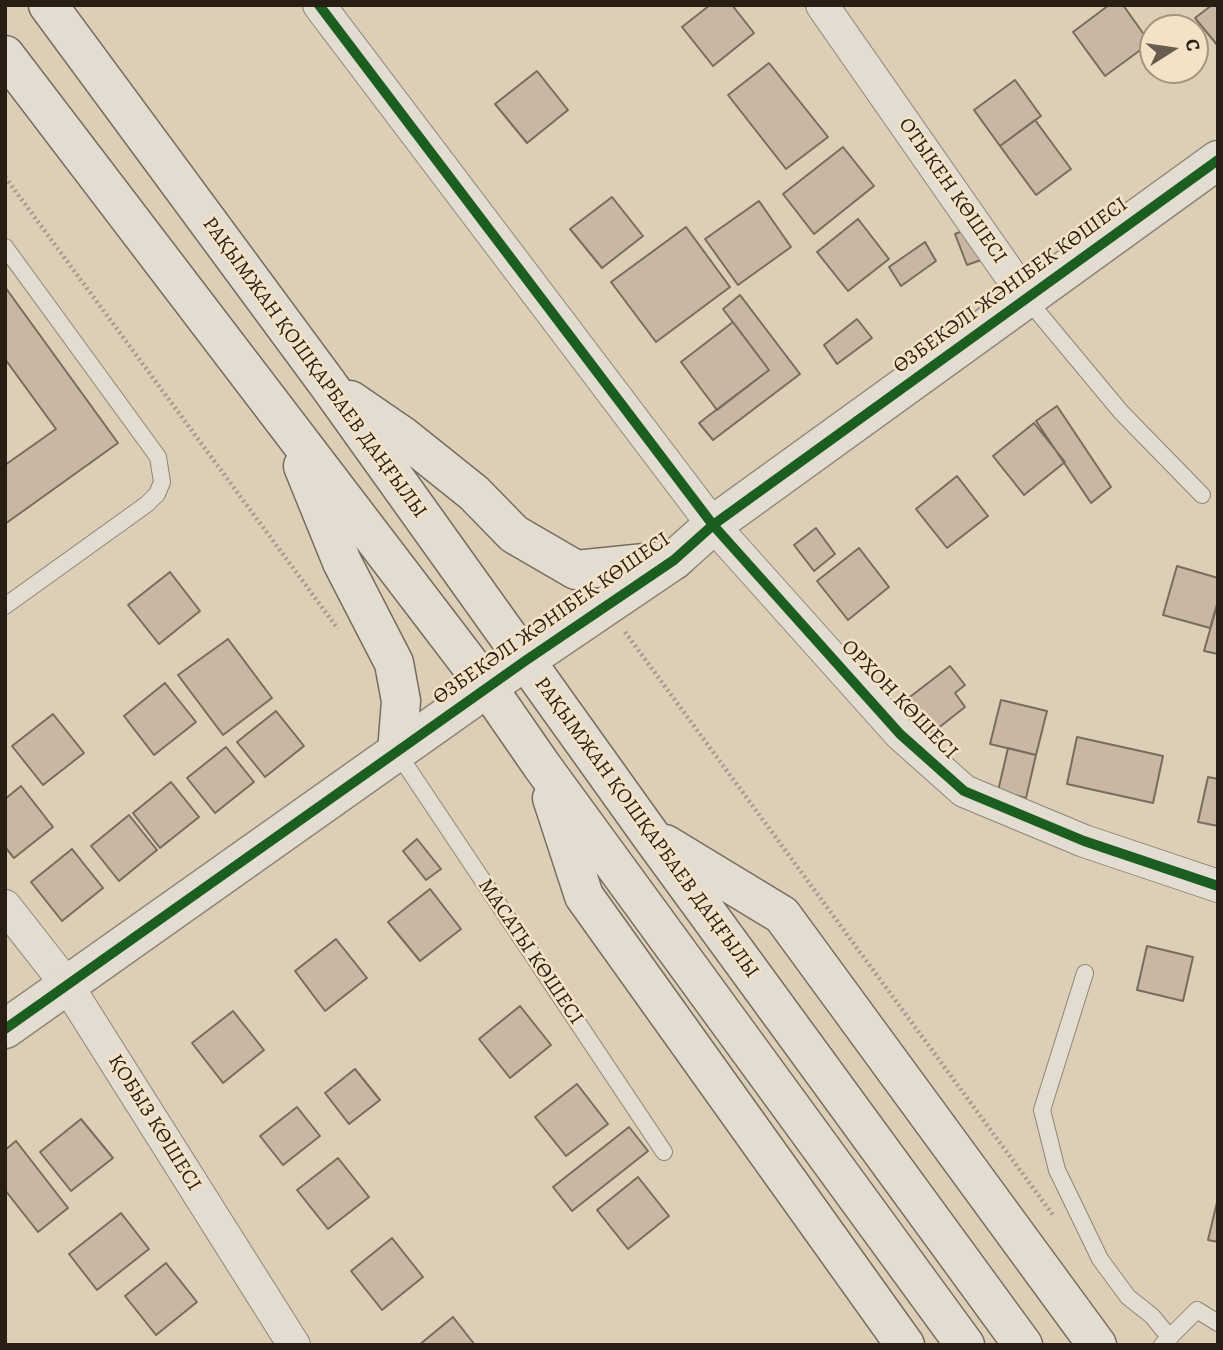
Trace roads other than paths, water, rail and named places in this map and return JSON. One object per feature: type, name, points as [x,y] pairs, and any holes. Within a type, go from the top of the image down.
[{"type":"main road","name":"РАҚЫМЖАН ҚОШҚАРБАЕВ ДАҢҒЫЛЫ","points":[[48,5],[327,383],[651,836],[1023,1345]]},
{"type":"main road","points":[[7,61],[488,688],[542,766],[965,1345]]},
{"type":"main road","name":"ӨЗБЕКӘЛІ ЖӘНІБЕК КӨШЕСІ","points":[[5,1029],[525,661],[674,560],[713,525],[1218,160]]},
{"type":"main road","points":[[327,383],[404,437],[474,493],[514,534],[576,570],[674,560]]},
{"type":"main road","points":[[285,422],[342,562],[394,663],[401,701],[397,752]]},
{"type":"main road","points":[[542,766],[584,896],[905,1345]]},
{"type":"main road","points":[[651,836],[782,915],[1097,1345]]},
{"type":"street","name":"ОРХОН КӨШЕСІ","points":[[319,5],[713,525],[900,734],[964,791],[1083,841],[1218,886]]},
{"type":"street","name":"ОТЫКЕН КӨШЕСІ","points":[[822,5],[1027,299]]},
{"type":"street","name":"ҚОБЫЗ КӨШЕСІ","points":[[5,906],[67,985],[294,1345]]},
{"type":"lane","points":[[5,247],[158,457],[162,482],[157,494],[146,504],[5,606]]},
{"type":"lane","name":"ОТЫКЕН КӨШЕСІ","points":[[1027,299],[1121,412],[1202,495]]},
{"type":"lane","name":"МАСАТЫ КӨШЕСІ","points":[[397,752],[664,1152]]},
{"type":"lane","points":[[1085,973],[1042,1110],[1057,1170],[1100,1259],[1128,1297],[1152,1316],[1166,1341],[1197,1310],[1218,1323]]}]
